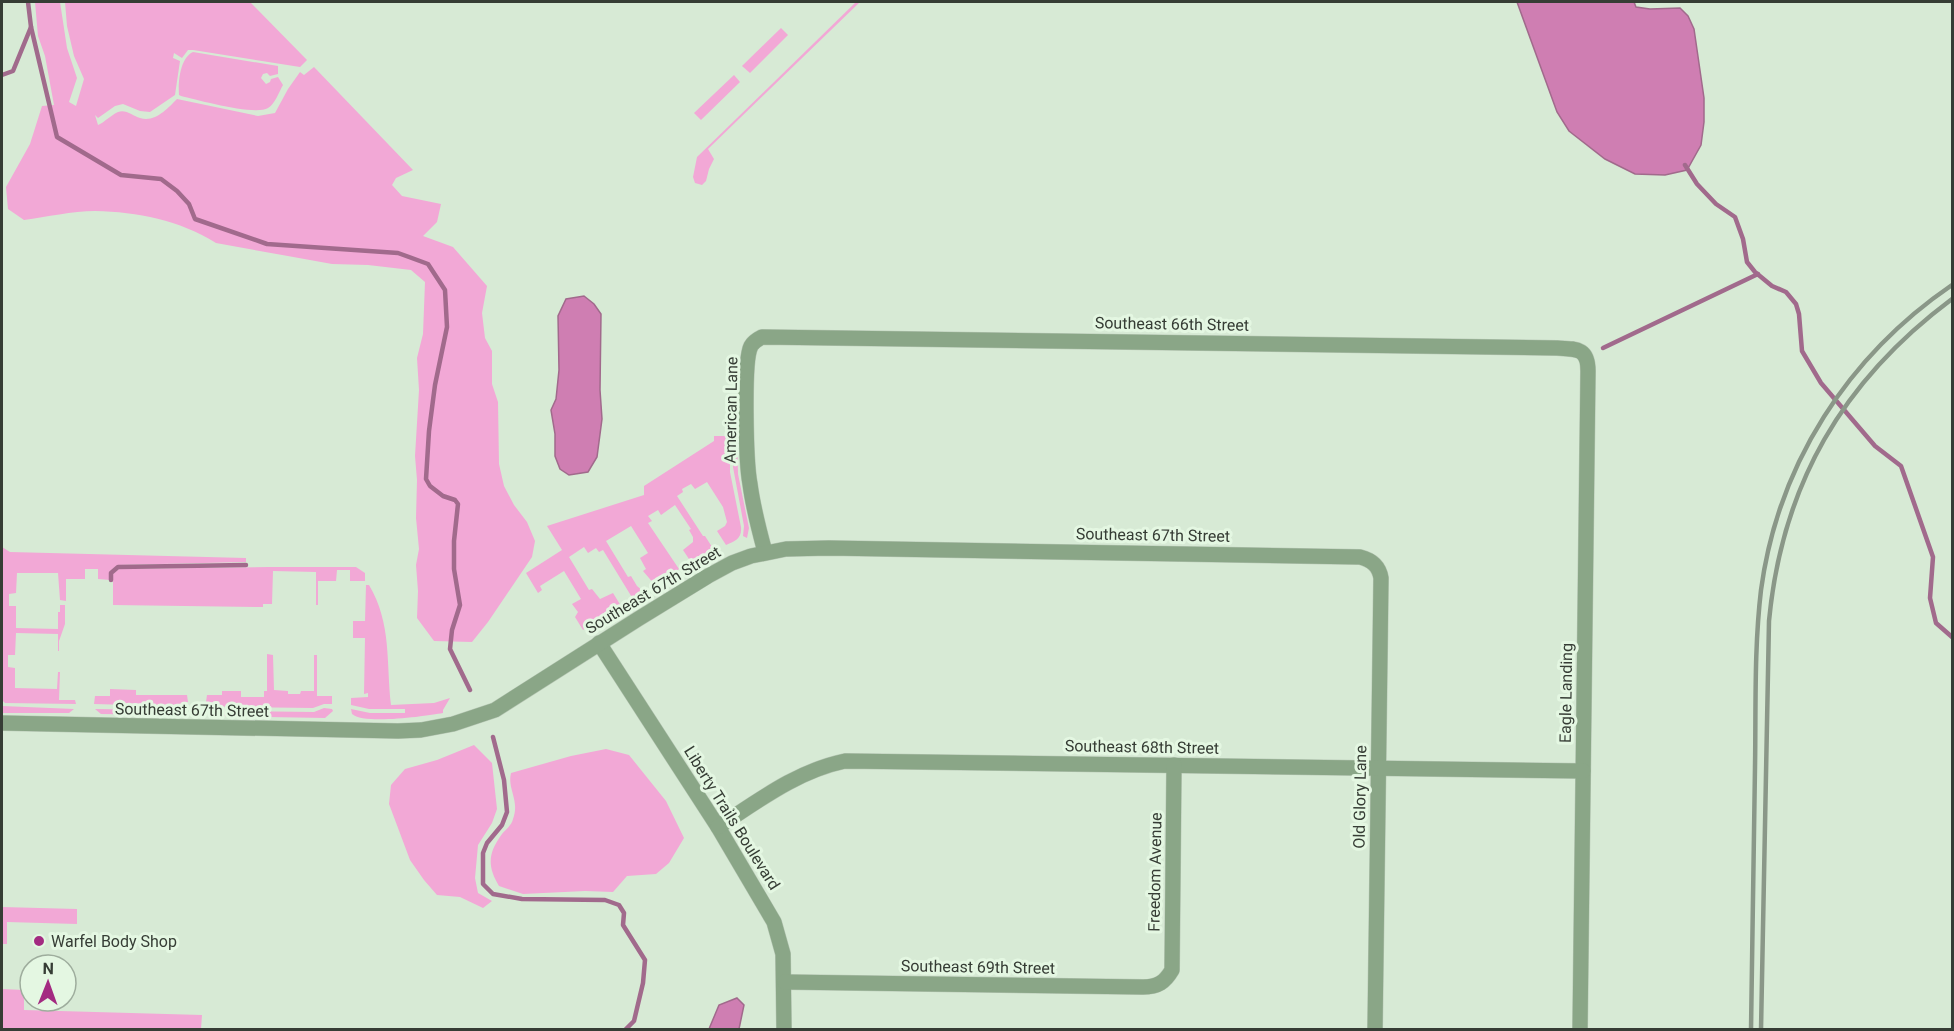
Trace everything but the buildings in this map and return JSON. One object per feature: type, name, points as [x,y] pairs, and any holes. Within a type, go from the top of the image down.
[{"type":"street","name":"Southeast 66th Street","points":[[755,341],[762,337],[772,336],[1557,348],[1575,349],[1586,357]]},
{"type":"street","name":"American Lane","points":[[755,341],[750,348],[748,361],[747,460],[750,485],[765,552]]},
{"type":"street","name":"Eagle Landing","points":[[1580,1029],[1588,371],[1586,357]]},
{"type":"street","name":"Southeast 67th Street","points":[[2,723],[185,728],[421,730],[453,724],[495,710],[708,576],[732,563],[765,552],[807,548],[1341,556],[1368,559],[1376,566]]},
{"type":"street","name":"Old Glory Lane","points":[[1375,1029],[1382,578],[1376,566]]},
{"type":"street","name":"Liberty Trails Boulevard","points":[[599,643],[718,827],[774,922],[783,954],[784,1029]]},
{"type":"street","name":"Southeast 68th Street","points":[[718,827],[798,777],[830,764],[845,761],[1583,771]]},
{"type":"street","name":"Freedom Avenue","points":[[1167,978],[1172,970],[1174,765]]},
{"type":"street","name":"Southeast 69th Street","points":[[785,982],[1143,987],[1160,985],[1167,978]]},
{"type":"shaded area","points":[[35,2],[60,2],[67,48],[77,78],[69,102],[76,106],[84,79],[74,56],[67,26],[65,2],[250,2],[307,60],[300,67],[193,50],[188,50],[182,58],[174,53],[173,58],[180,61],[175,95],[150,112],[140,111],[123,104],[115,106],[98,118],[95,115],[98,125],[121,111],[140,118],[156,117],[177,99],[258,116],[275,113],[300,72],[304,75],[314,67],[413,170],[396,178],[392,185],[402,196],[441,204],[437,222],[423,236],[453,247],[487,286],[482,313],[485,338],[492,351],[492,384],[498,402],[499,464],[504,486],[514,505],[527,522],[535,541],[532,557],[472,642],[434,641],[417,618],[416,565],[419,549],[415,456],[419,390],[417,358],[423,334],[425,282],[411,270],[332,264],[216,243],[188,228],[142,216],[86,211],[24,220],[8,209],[6,187],[30,144],[42,106],[54,105],[45,56],[38,36]]},
{"type":"shaded area","points":[[856,2],[860,2],[708,149],[714,159],[706,181],[702,185],[695,183],[693,177],[697,157]]},
{"type":"shaded area","points":[[1517,2],[1634,2],[1636,7],[1650,9],[1680,8],[1688,16],[1694,29],[1704,98],[1701,145],[1687,170],[1665,175],[1635,174],[1605,159],[1569,131],[1557,112]]},
{"type":"shaded area","points":[[781,28],[788,35],[750,73],[742,66]]},
{"type":"shaded area","points":[[193,52],[278,66],[278,74],[270,76],[267,73],[261,78],[266,84],[278,77],[283,85],[273,104],[261,110],[226,106],[181,96],[179,90],[181,71],[185,59]]},
{"type":"shaded area","points":[[734,75],[740,82],[701,120],[694,113]]},
{"type":"shaded area","points":[[584,296],[601,314],[602,419],[597,457],[588,472],[569,475],[560,469],[555,456],[555,434],[551,410],[556,399],[559,370],[558,316],[566,299]]},
{"type":"shaded area","points":[[714,436],[730,436],[730,472],[741,527],[738,539],[726,545],[717,531],[727,522],[723,507],[707,482],[695,489],[691,484],[682,489],[683,492],[677,496],[714,550],[691,562],[683,550],[693,542],[689,530],[691,529],[675,505],[661,515],[658,510],[648,516],[652,521],[648,523],[679,569],[655,585],[643,571],[646,569],[640,558],[648,553],[631,526],[606,541],[628,577],[631,576],[644,592],[633,599],[603,550],[599,552],[596,548],[588,553],[584,547],[569,557],[589,590],[592,589],[600,599],[613,593],[621,606],[583,630],[575,617],[578,612],[572,604],[581,599],[564,571],[540,586],[542,590],[538,593],[526,573],[562,550],[547,526],[644,495],[644,486],[714,441]]},
{"type":"shaded area","points":[[732,436],[737,437],[738,474],[749,528],[747,538],[743,536],[744,526],[733,467]]},
{"type":"shaded area","points":[[2,547],[10,552],[246,558],[246,562],[118,565],[110,571],[110,580],[98,579],[98,569],[85,569],[85,579],[66,579],[66,601],[60,600],[58,573],[17,573],[16,593],[9,594],[9,606],[16,606],[16,628],[58,629],[60,605],[65,605],[65,624],[59,641],[59,651],[58,634],[16,633],[15,655],[8,655],[8,667],[15,668],[15,688],[57,689],[58,672],[60,672],[59,700],[75,700],[76,704],[5,703],[2,700]]},
{"type":"shaded area","points":[[356,567],[365,573],[365,581],[350,581],[350,570],[337,570],[336,581],[318,581],[318,605],[316,605],[316,572],[273,571],[272,604],[263,604],[263,607],[113,605],[113,574],[119,569]]},
{"type":"shaded area","points":[[366,585],[369,585],[376,600],[385,629],[391,705],[434,703],[450,698],[443,713],[382,719],[369,719],[352,714],[351,709],[370,713],[405,713],[405,709],[369,709],[351,705],[351,698],[368,697],[368,693],[364,694],[365,638],[353,638],[353,621],[365,621]]},
{"type":"shaded area","points":[[267,654],[273,655],[274,690],[288,691],[288,694],[314,691],[314,655],[317,655],[317,696],[332,696],[332,704],[313,708],[226,707],[206,702],[207,695],[222,695],[222,691],[241,691],[241,697],[264,697],[264,691],[267,691]]},
{"type":"shaded area","points":[[110,689],[136,690],[136,695],[187,695],[188,702],[168,706],[94,704],[95,696],[110,696]]},
{"type":"shaded area","points":[[2,706],[74,709],[69,713],[2,713]]},
{"type":"shaded area","points":[[183,706],[188,708],[180,715],[101,714],[95,709],[168,710]]},
{"type":"shaded area","points":[[206,707],[225,711],[314,712],[324,708],[333,711],[325,718],[214,716],[208,712]]},
{"type":"shaded area","points":[[474,745],[492,763],[497,809],[492,823],[478,845],[475,878],[478,893],[492,901],[483,908],[460,897],[437,895],[410,860],[389,804],[391,785],[405,769],[437,760]]},
{"type":"shaded area","points":[[606,749],[629,755],[666,801],[684,838],[669,863],[656,874],[627,876],[613,892],[523,894],[499,886],[492,872],[491,860],[494,847],[511,823],[515,812],[511,773]]},
{"type":"shaded area","points":[[2,907],[77,909],[77,924],[7,922],[7,944],[2,944]]},
{"type":"shaded area","points":[[2,989],[18,990],[18,1013],[78,1012],[202,1015],[201,1029],[2,1029]]},
{"type":"shaded area","points":[[737,998],[744,1005],[739,1029],[709,1029],[719,1005]]},
{"type":"waterway","points":[[28,2],[31,27],[57,137],[121,175],[161,179],[189,204],[195,219],[267,244],[398,253],[428,264],[445,290],[447,327],[435,385],[426,479],[430,486],[458,504],[454,569],[460,605],[452,630],[450,649],[470,690]]},
{"type":"waterway","points":[[2,75],[13,71],[31,27]]},
{"type":"waterway","points":[[1685,165],[1697,184],[1716,204],[1735,217],[1743,239],[1747,262],[1772,286],[1786,292],[1796,304],[1802,351],[1821,383],[1875,446],[1901,466],[1933,557],[1930,598],[1936,623],[1952,637]]},
{"type":"waterway","points":[[1603,348],[1758,274]]},
{"type":"waterway","points":[[111,580],[111,573],[118,567],[246,565]]},
{"type":"waterway","points":[[493,737],[504,780],[507,812],[502,825],[487,843],[483,853],[483,884],[493,894],[522,899],[605,900],[619,905],[624,913],[623,925],[645,960],[643,983],[634,1021],[625,1030]]},
{"type":"railway","points":[[1751,1030],[1756,656],[1761,590],[1770,544],[1783,499],[1801,457],[1824,417],[1850,379],[1915,313],[1952,285]]},
{"type":"railway","points":[[1761,1030],[1769,621],[1776,571],[1788,525],[1804,481],[1824,440],[1849,401],[1879,365],[1913,331],[1952,299]]},
{"type":"place","name":"Warfel Body Shop","points":[[39,941]]}]
